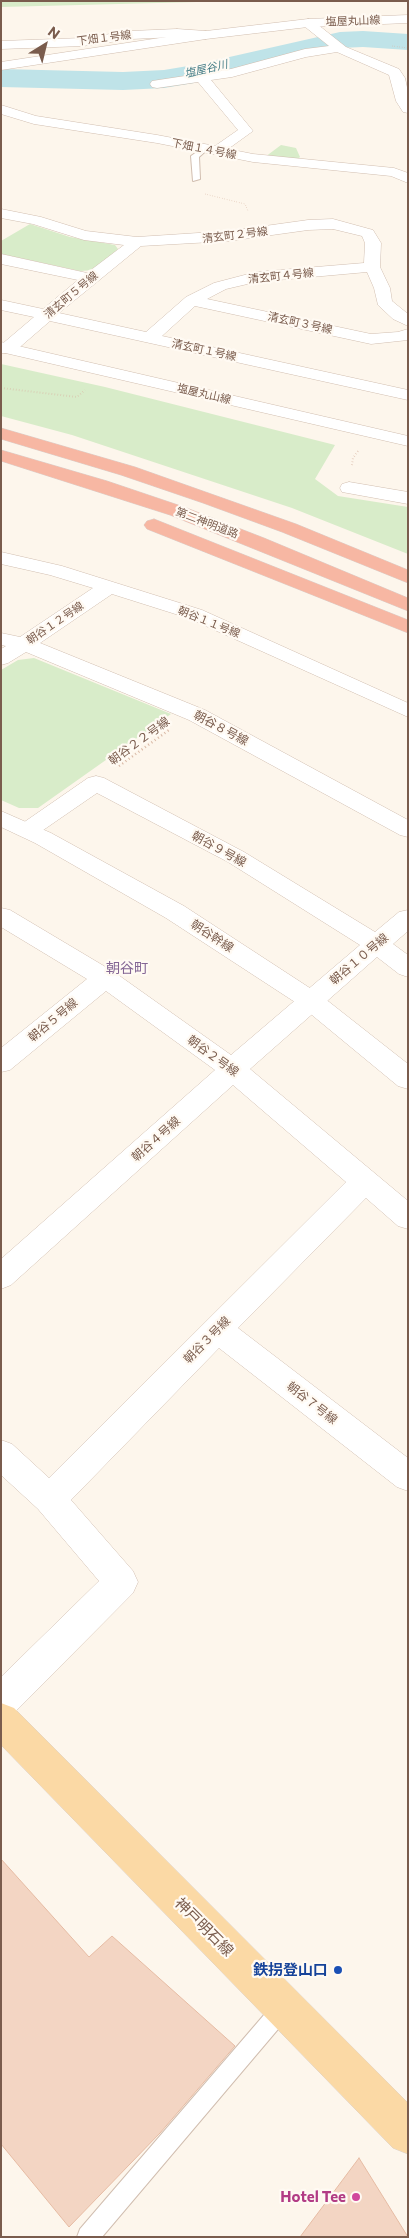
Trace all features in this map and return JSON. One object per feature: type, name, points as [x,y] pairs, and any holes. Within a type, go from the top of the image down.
[{"type":"highway","name":"第二神明道路","points":[[1,433],[137,474],[289,528],[408,578]]},
{"type":"highway","name":"第二神明道路","points":[[1,455],[177,511],[266,545],[408,605]]},
{"type":"highway","points":[[154,525],[408,626]]},
{"type":"main road","name":"神戸明石線","points":[[1,1720],[408,2133]]},
{"type":"street","name":"塩屋丸山線","points":[[1,66],[206,35],[308,23],[407,19]]},
{"type":"street","points":[[308,23],[338,47],[357,58],[394,72],[398,78],[403,101],[408,109]]},
{"type":"street","name":"下畑１号線","points":[[1,45],[83,42],[131,35],[177,32],[206,35]]},
{"type":"street","points":[[157,84],[203,79],[250,69],[305,53],[338,47]]},
{"type":"street","points":[[203,79],[246,131],[222,147]]},
{"type":"street","name":"下畑１４号線","points":[[1,109],[34,120],[253,158],[394,172],[408,178]]},
{"type":"street","name":"清玄町２号線","points":[[1,213],[36,220],[84,235],[136,242],[189,240],[308,225],[333,224],[368,234],[373,243],[372,268],[382,288],[384,302],[398,316],[408,321]]},
{"type":"street","name":"清玄町５号線","points":[[4,348],[48,315],[90,278],[136,242]]},
{"type":"street","points":[[1,259],[90,278]]},
{"type":"street","name":"清玄町４号線","points":[[149,338],[192,300],[220,286],[256,277],[372,268]]},
{"type":"street","name":"清玄町３号線","points":[[192,300],[371,339],[402,337],[408,334]]},
{"type":"street","name":"清玄町１号線","points":[[1,305],[408,395]]},
{"type":"street","name":"塩屋丸山線","points":[[4,348],[408,441]]},
{"type":"street","points":[[349,488],[408,498]]},
{"type":"street","name":"朝谷１１号線","points":[[1,558],[55,570],[195,614],[408,711]]},
{"type":"street","name":"朝谷１２号線","points":[[1,659],[109,587]]},
{"type":"street","name":"朝谷８号線","points":[[1,639],[25,644],[193,713],[408,830]]},
{"type":"street","points":[[28,830],[96,783]]},
{"type":"street","name":"朝谷９号線","points":[[96,783],[236,857],[376,944],[408,968]]},
{"type":"street","name":"朝谷幹線","points":[[1,818],[28,830],[175,912],[310,1000],[408,1079]]},
{"type":"street","name":"朝谷２号線","points":[[1,916],[104,978],[233,1070],[408,1218]]},
{"type":"street","name":"朝谷１０号線","points":[[310,1000],[408,918]]},
{"type":"street","name":"朝谷５号線","points":[[1,1063],[104,978]]},
{"type":"street","name":"朝谷４号線","points":[[1,1277],[310,1000]]},
{"type":"street","name":"朝谷３号線","points":[[50,1500],[365,1181]]},
{"type":"street","name":"朝谷７号線","points":[[217,1329],[408,1477]]},
{"type":"street","points":[[1,1454],[50,1500],[121,1582],[1,1701]]},
{"type":"lane","points":[[196,179],[195,156],[204,149]]},
{"type":"lane","points":[[88,2237],[284,2007]]},
{"type":"path","points":[[196,179],[206,195],[245,204],[257,232]]},
{"type":"path","points":[[1,388],[77,397],[89,386]]},
{"type":"path","name":"朝谷２２号線","points":[[96,783],[193,713]]},
{"type":"green space","points":[[1,1],[236,1],[1,7]]},
{"type":"green space","points":[[281,145],[296,148],[300,157],[295,162],[265,157]]},
{"type":"green space","points":[[30,224],[70,237],[115,245],[118,249],[94,270],[80,271],[1,254],[1,241]]},
{"type":"green space","points":[[1,364],[105,387],[335,445],[315,479],[338,496],[408,507],[408,554],[292,508],[72,435],[1,416]]},
{"type":"green space","points":[[34,658],[171,714],[38,808],[19,808],[1,800],[1,670],[18,660]]},
{"type":"building","points":[[1,1859],[89,1957],[112,1936],[235,2046],[160,2133],[69,2227],[1,2144]]},
{"type":"building","name":"Hotel Tee","points":[[359,2158],[408,2237],[300,2237]]},
{"type":"waterway","name":"塩屋谷川","points":[[1,78],[123,81],[164,79],[194,74],[340,40],[363,39],[408,42]]},
{"type":"place","name":"鉄拐登山口","points":[[338,1970]]},
{"type":"place","name":"Hotel Tee","points":[[356,2197]]},
{"type":"district","name":"朝谷町","points":[[127,968]]}]
